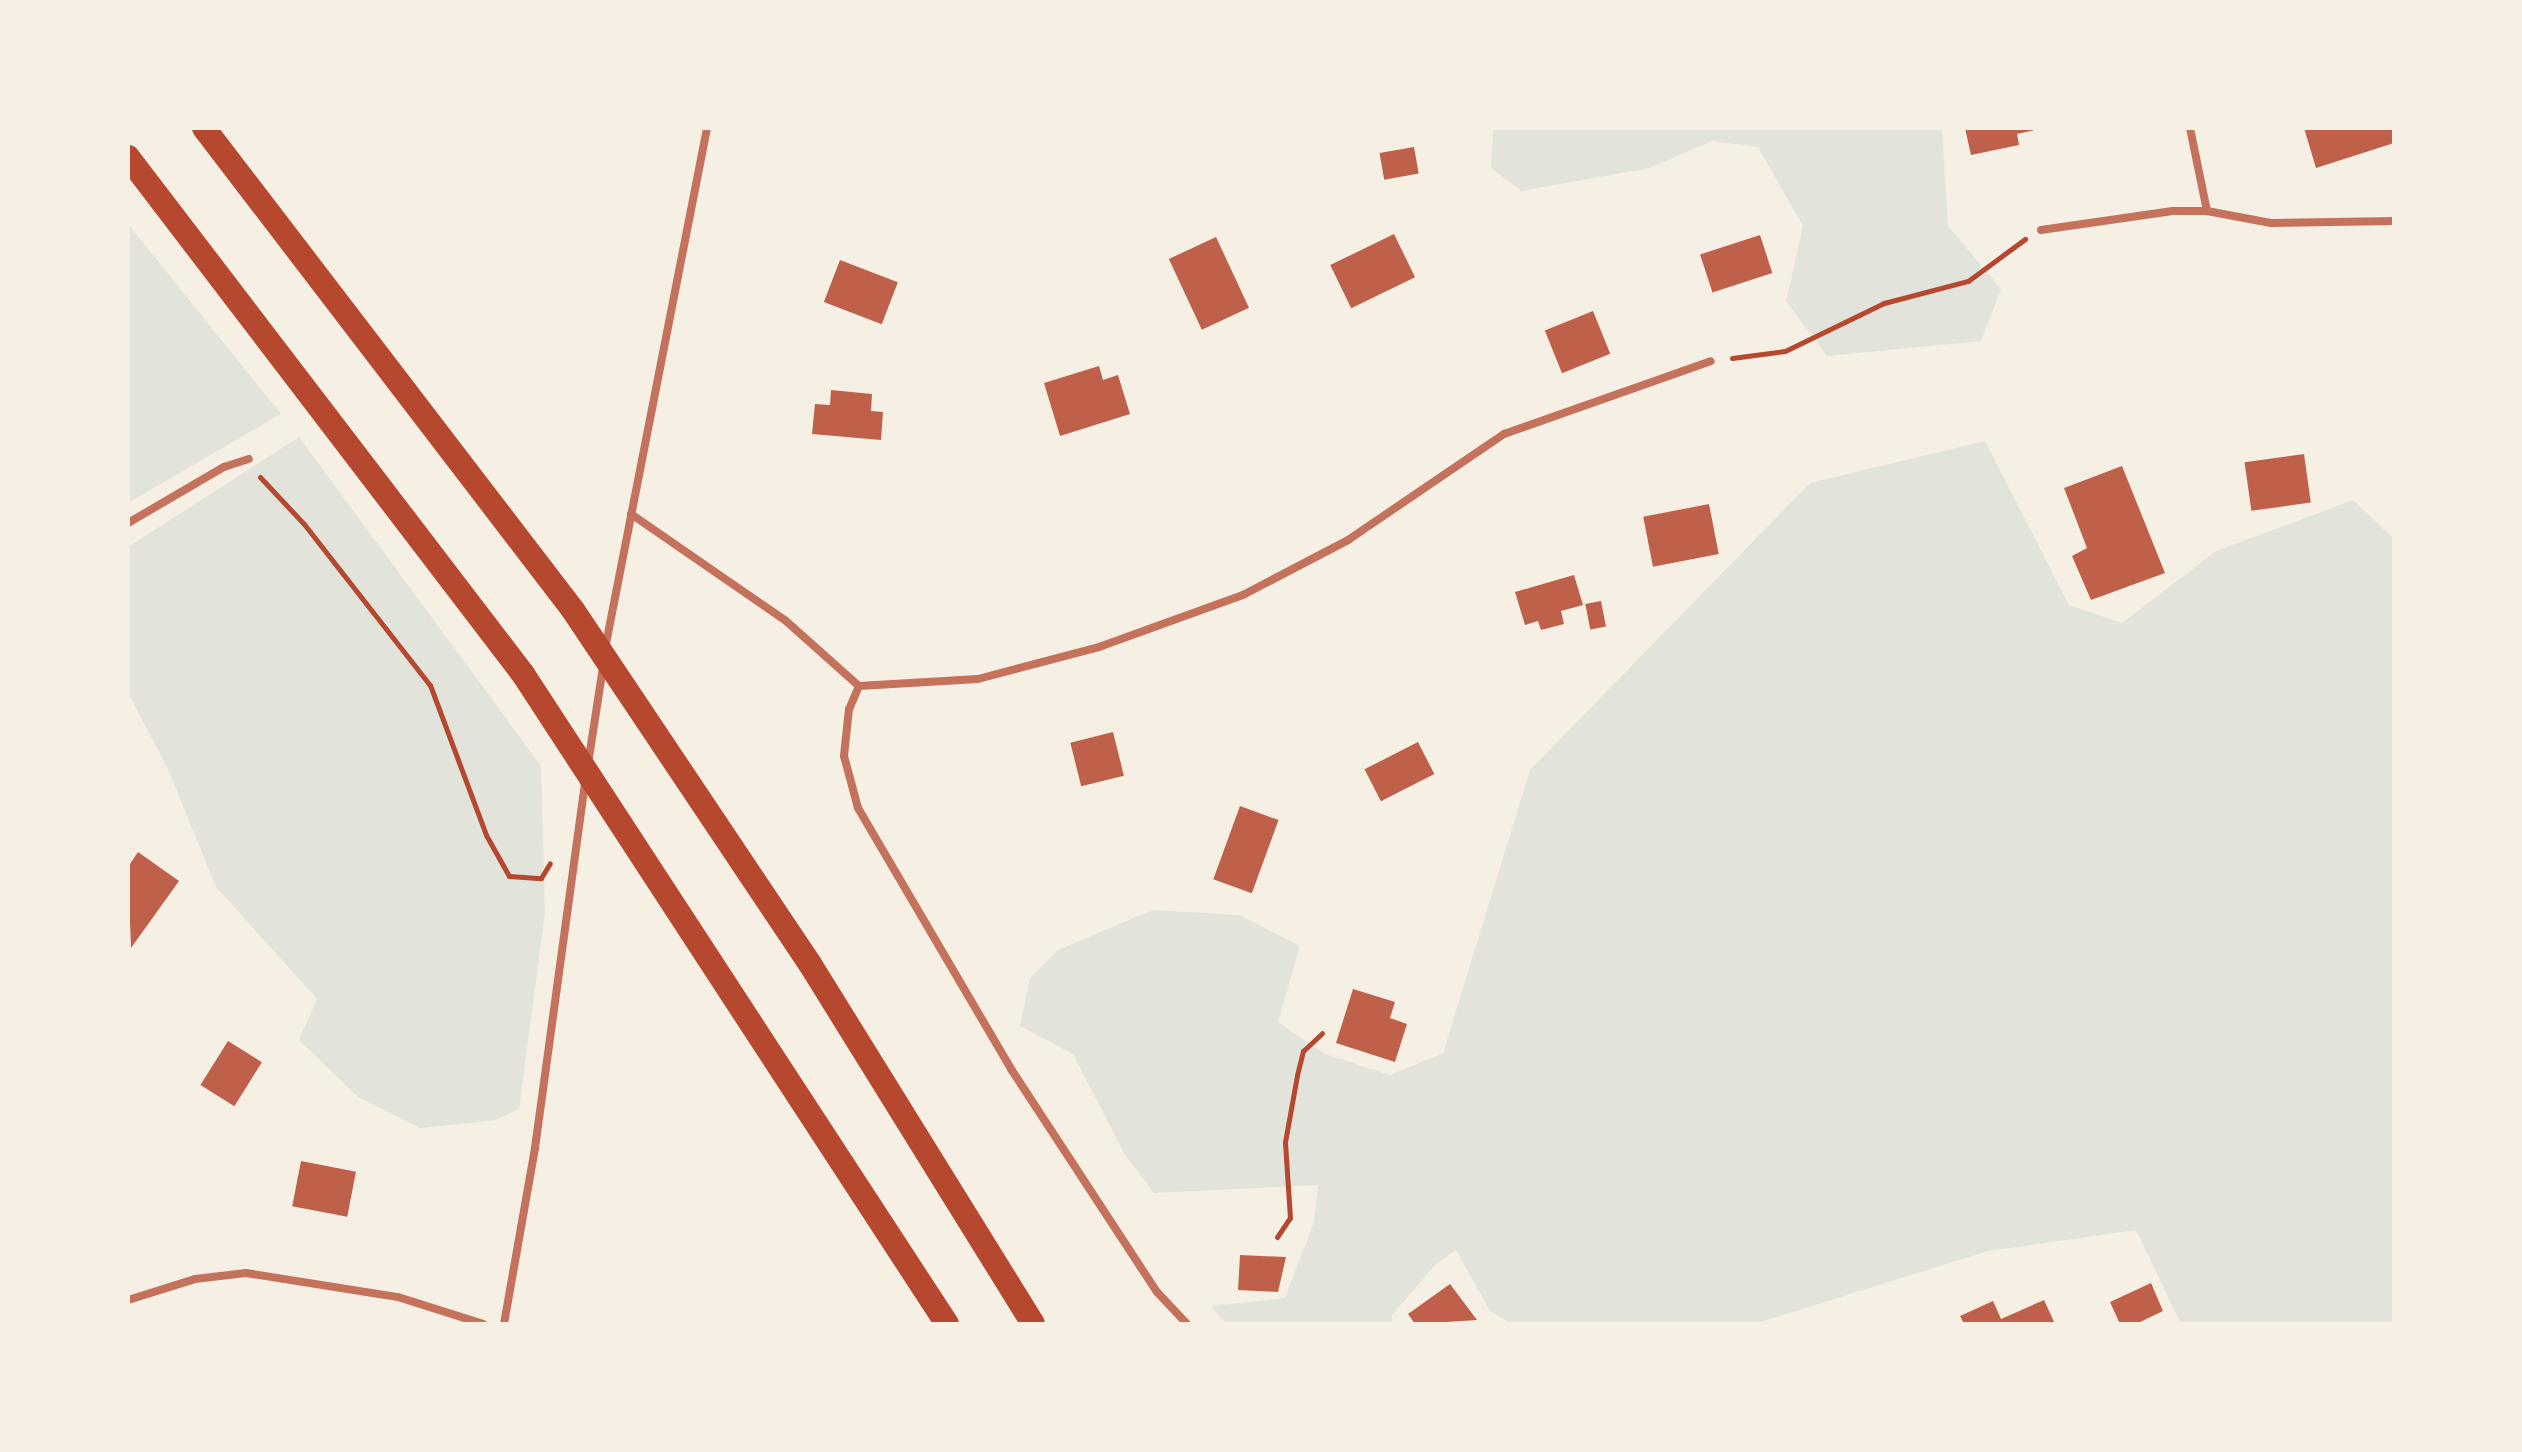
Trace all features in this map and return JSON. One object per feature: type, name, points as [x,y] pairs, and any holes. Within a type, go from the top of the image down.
[{"type":"highway","points":[[204,128],[585,627],[755,880],[1033,1324]]},
{"type":"highway","points":[[128,157],[523,674],[728,983],[947,1324]]},
{"type":"street","points":[[504,1324],[535,1148],[579,818],[631,514],[707,128]]},
{"type":"street","points":[[2190,128],[2207,211]]},
{"type":"street","points":[[2041,230],[2207,211],[2271,223],[2394,221]]},
{"type":"street","points":[[631,514],[786,621],[859,686],[978,679],[1174,621],[1243,595],[1348,540],[1504,434],[1711,361]]},
{"type":"street","points":[[128,523],[211,474],[249,459]]},
{"type":"street","points":[[859,686],[849,709],[844,756],[858,808],[1011,1069],[1157,1292],[1187,1324]]},
{"type":"street","points":[[128,1300],[195,1279],[246,1273],[398,1297],[483,1324]]},
{"type":"path","points":[[1711,361],[1785,351],[1884,303],[1968,281],[2041,230]]},
{"type":"path","points":[[249,459],[430,685],[486,835],[509,876],[541,878],[579,818]]},
{"type":"path","points":[[1277,1237],[1290,1218],[1285,1142],[1297,1075],[1303,1051],[1322,1033]]},
{"type":"shaded area","points":[[1493,128],[1942,128],[1948,226],[2001,289],[1981,341],[1827,356],[1786,301],[1803,226],[1758,147],[1712,141],[1649,168],[1521,191],[1491,168]]},
{"type":"shaded area","points":[[128,224],[281,414],[128,503]]},
{"type":"shaded area","points":[[299,437],[541,766],[545,913],[519,1109],[495,1120],[420,1128],[358,1097],[299,1040],[317,999],[216,887],[168,769],[128,693],[128,547]]},
{"type":"shaded area","points":[[1985,441],[2069,605],[2122,623],[2216,551],[2353,500],[2394,539],[2394,1324],[2181,1324],[2136,1230],[1988,1251],[1754,1324],[1512,1324],[1490,1311],[1456,1250],[1436,1264],[1392,1315],[1392,1324],[1226,1324],[1211,1306],[1285,1298],[1314,1222],[1318,1185],[1154,1193],[1124,1153],[1073,1054],[1020,1026],[1030,978],[1058,950],[1152,910],[1239,915],[1300,946],[1278,1022],[1325,1054],[1390,1075],[1443,1053],[1530,770],[1810,483]]},
{"type":"building","points":[[1965,128],[2039,129],[2017,134],[2019,145],[1971,155]]},
{"type":"building","points":[[2304,128],[2394,128],[2394,143],[2316,168]]},
{"type":"building","points":[[1414,147],[1419,174],[1384,180],[1380,153]]},
{"type":"building","points":[[1394,234],[1415,277],[1351,308],[1330,265]]},
{"type":"building","points":[[1760,235],[1772,273],[1712,293],[1700,254]]},
{"type":"building","points":[[1216,237],[1249,308],[1202,330],[1169,259]]},
{"type":"building","points":[[840,260],[898,282],[882,324],[824,302]]},
{"type":"building","points":[[1593,311],[1610,354],[1562,373],[1545,330]]},
{"type":"building","points":[[1099,366],[1103,380],[1118,375],[1130,414],[1060,436],[1044,383]]},
{"type":"building","points":[[831,390],[872,394],[871,411],[883,412],[881,440],[812,434],[815,404],[830,405]]},
{"type":"building","points":[[2304,454],[2311,503],[2251,511],[2245,462]]},
{"type":"building","points":[[2122,466],[2165,573],[2091,600],[2072,556],[2087,548],[2064,488]]},
{"type":"building","points":[[1709,504],[1719,554],[1653,567],[1643,517]]},
{"type":"building","points":[[1574,575],[1583,605],[1561,611],[1564,624],[1541,630],[1538,621],[1525,625],[1515,592]]},
{"type":"building","points":[[1601,601],[1606,627],[1590,630],[1585,604]]},
{"type":"building","points":[[1113,732],[1124,776],[1081,786],[1070,743]]},
{"type":"building","points":[[1418,742],[1434,774],[1381,801],[1365,769]]},
{"type":"building","points":[[1240,806],[1279,820],[1252,893],[1213,879]]},
{"type":"building","points":[[138,852],[179,881],[131,948],[128,867]]},
{"type":"building","points":[[1353,989],[1395,1002],[1390,1018],[1407,1024],[1395,1062],[1336,1043]]},
{"type":"building","points":[[228,1041],[262,1062],[234,1106],[200,1085]]},
{"type":"building","points":[[301,1161],[356,1172],[347,1217],[292,1206]]},
{"type":"building","points":[[1240,1255],[1286,1257],[1278,1292],[1238,1290]]},
{"type":"building","points":[[2151,1283],[2163,1311],[2136,1324],[2120,1324],[2110,1302]]},
{"type":"building","points":[[1450,1284],[1477,1320],[1415,1324],[1408,1314]]},
{"type":"building","points":[[2044,1300],[2055,1324],[1964,1324],[1960,1316],[1993,1301],[2001,1319]]}]
